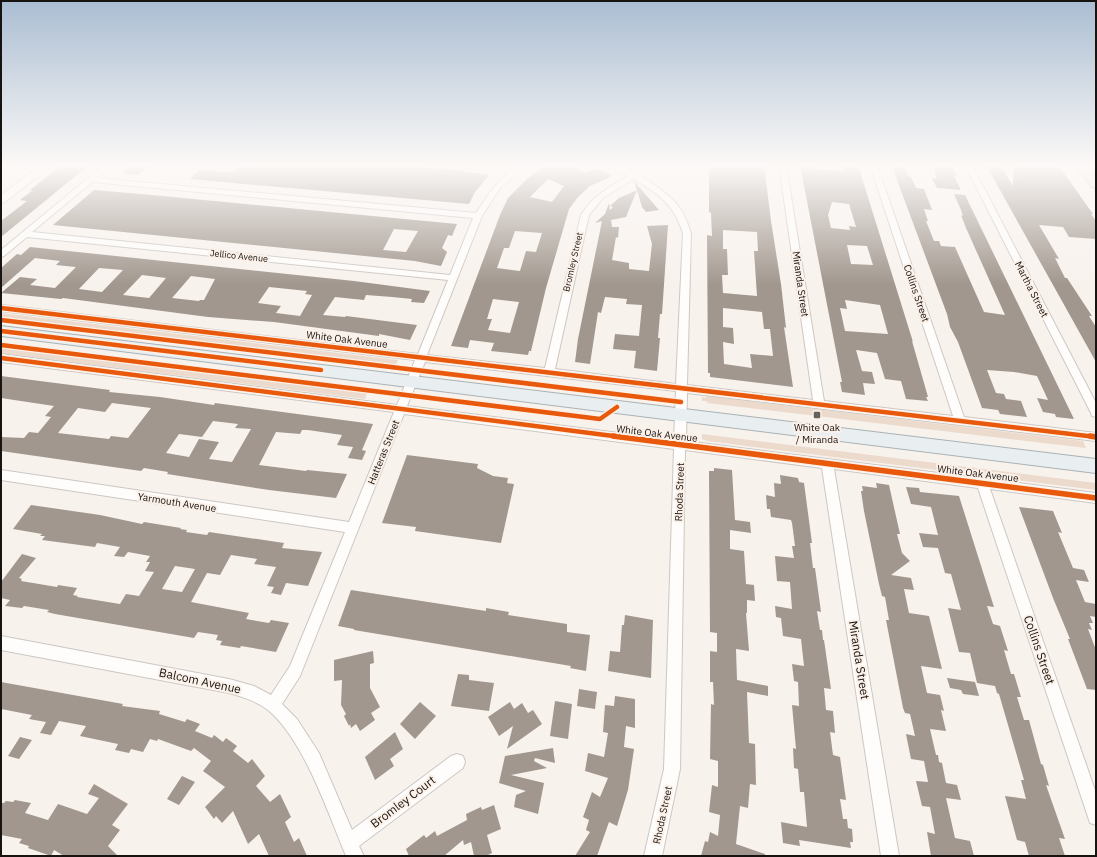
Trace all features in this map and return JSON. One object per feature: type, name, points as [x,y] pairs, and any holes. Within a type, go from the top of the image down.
[{"type":"main road","name":"White Oak Avenue","points":[[1,331],[1096,466]]},
{"type":"street","points":[[1,254],[60,205]]},
{"type":"street","points":[[359,205],[478,216]]},
{"type":"street","name":"Hatteras Street","points":[[273,705],[295,671],[478,216],[485,205]]},
{"type":"street","name":"Bromley Street","points":[[549,372],[585,215],[591,205]]},
{"type":"street","name":"Rhoda Street","points":[[653,856],[672,769],[681,388],[687,233],[680,213],[674,205]]},
{"type":"street","name":"Miranda Street","points":[[789,205],[819,404]]},
{"type":"street","name":"Collins Street","points":[[888,205],[960,421]]},
{"type":"street","name":"Martha Street","points":[[989,205],[1096,414]]},
{"type":"street","name":"Jellico Avenue","points":[[25,234],[453,278]]},
{"type":"street","name":"White Oak Avenue","points":[[1,308],[1096,437]]},
{"type":"street","name":"White Oak Avenue","points":[[1,358],[1096,498]]},
{"type":"street","name":"Miranda Street","points":[[828,463],[890,856]]},
{"type":"street","name":"Yarmouth Avenue","points":[[1,475],[353,528]]},
{"type":"street","name":"Collins Street","points":[[982,483],[1096,817]]},
{"type":"street","name":"Balcom Avenue","points":[[1,643],[229,686],[254,693],[273,705],[292,724],[313,759],[352,850]]},
{"type":"street","name":"Bromley Court","points":[[352,850],[457,762]]},
{"type":"shaded area","points":[[1,313],[398,360],[395,366],[1,319]]},
{"type":"shaded area","points":[[1,346],[367,392],[365,399],[1,353]]},
{"type":"shaded area","points":[[706,396],[1083,441],[1086,448],[707,403],[707,401],[702,401],[702,397],[706,398]]},
{"type":"shaded area","points":[[702,434],[1096,483],[1096,490],[707,441],[702,439]]},
{"type":"building","points":[[22,205],[40,205],[1,237],[1,221]]},
{"type":"building","points":[[76,205],[257,205],[457,224],[452,236],[448,235],[442,248],[447,252],[441,266],[415,261],[53,225]],"holes":[[[394,229],[418,231],[406,252],[383,250]]]},
{"type":"building","points":[[505,205],[572,205],[569,209],[546,288],[531,351],[529,351],[528,355],[491,351],[494,343],[470,340],[468,348],[451,346]],"holes":[[[515,231],[542,233],[536,252],[526,251],[520,271],[497,268],[504,248],[509,248]],[[493,299],[519,302],[510,333],[488,330],[492,319],[487,319]]]},
{"type":"building","points":[[608,205],[610,210],[613,207],[610,206],[631,205],[626,217],[611,220],[612,227],[619,227],[618,238],[616,237],[612,260],[629,263],[629,269],[649,271],[652,244],[647,226],[668,225],[662,314],[660,314],[658,338],[660,338],[657,371],[634,368],[636,351],[613,349],[615,334],[639,336],[642,305],[626,304],[627,299],[605,297],[601,313],[598,312],[590,364],[575,362],[578,339],[602,221],[595,223],[605,214]]},
{"type":"building","points":[[641,205],[655,205],[659,210],[646,212]]},
{"type":"building","points":[[709,205],[769,205],[781,284],[786,328],[784,327],[793,387],[710,377],[710,373],[708,373],[707,235],[712,236],[711,213],[709,212]],"holes":[[[723,230],[757,232],[758,251],[754,251],[757,296],[723,293],[722,275],[728,275],[727,249],[723,249]],[[723,308],[762,312],[764,329],[770,329],[773,356],[750,354],[752,368],[724,364],[723,342],[734,344],[733,328],[723,327]]]},
{"type":"building","points":[[808,205],[831,205],[828,215],[831,228],[850,230],[849,226],[856,227],[849,205],[870,205],[913,342],[912,341],[928,401],[906,399],[901,381],[885,379],[877,353],[856,350],[862,371],[872,372],[875,384],[863,383],[865,395],[842,392],[840,382],[842,382]],"holes":[[[847,245],[867,246],[873,265],[851,264]],[[845,300],[880,305],[888,334],[845,331],[840,308],[847,309]]]},
{"type":"building","points":[[906,205],[930,205],[932,210],[924,209],[928,221],[926,221],[934,241],[939,241],[941,246],[955,247],[984,312],[1005,315],[961,215],[963,216],[959,205],[970,205],[1074,419],[1056,417],[1055,414],[1043,412],[1037,398],[1048,400],[1037,376],[1014,372],[987,370],[996,393],[1004,394],[1006,399],[1021,401],[1027,417],[1000,414],[998,410],[982,408],[958,342],[950,327],[947,314]]},
{"type":"building","points":[[1008,205],[1087,205],[1093,214],[1091,214],[1096,221],[1096,239],[1069,237],[1063,227],[1039,225],[1059,259],[1055,258],[1065,278],[1067,278],[1092,316],[1089,316],[1096,327],[1096,362]]},
{"type":"building","points":[[30,247],[354,281],[430,291],[424,303],[411,302],[412,299],[366,295],[364,300],[335,297],[323,315],[346,316],[417,325],[410,340],[379,334],[379,336],[274,322],[208,317],[63,298],[1,293],[20,277],[37,279],[30,285],[55,288],[76,267],[56,265],[60,261],[35,258],[1,288],[1,268],[17,254],[21,255]],"holes":[[[99,268],[123,270],[102,292],[79,289]],[[142,275],[166,278],[149,298],[123,295]],[[191,276],[215,279],[204,300],[199,301],[172,298]],[[269,287],[307,291],[305,294],[312,295],[300,316],[276,313],[281,306],[258,303]]]},
{"type":"building","points":[[1,376],[110,390],[109,392],[160,397],[214,405],[215,403],[373,424],[362,450],[366,451],[362,460],[348,458],[353,447],[337,445],[342,435],[302,430],[300,434],[276,432],[259,465],[347,474],[336,498],[269,490],[167,474],[168,472],[144,468],[141,471],[1,451],[1,437],[24,438],[29,432],[38,433],[51,417],[45,416],[54,406],[1,398]],"holes":[[[112,403],[151,408],[128,438],[111,436],[109,439],[58,433],[78,408],[105,412]],[[213,421],[238,424],[235,428],[251,429],[232,462],[209,459],[219,442],[199,439],[189,457],[166,453],[179,434],[202,437]]]},
{"type":"building","points":[[407,455],[478,464],[477,468],[493,476],[508,478],[507,483],[514,484],[501,543],[415,531],[416,527],[382,523]]},
{"type":"building","points":[[714,468],[732,470],[735,520],[750,522],[751,533],[730,530],[730,549],[744,551],[746,584],[754,585],[755,601],[747,600],[746,613],[749,651],[736,649],[737,680],[768,686],[768,696],[747,692],[749,743],[755,744],[756,785],[750,784],[748,808],[740,806],[736,844],[765,854],[765,856],[701,856],[705,841],[708,842],[710,832],[718,836],[720,815],[709,812],[712,785],[718,787],[718,761],[710,759],[711,704],[714,705],[713,682],[710,682],[710,651],[717,652],[717,633],[710,632],[709,471],[714,471]]},
{"type":"building","points":[[780,475],[798,478],[799,482],[804,483],[812,543],[810,543],[813,568],[815,568],[821,612],[817,611],[820,630],[822,630],[824,640],[831,689],[824,688],[826,710],[833,711],[835,733],[830,732],[833,755],[840,757],[846,800],[840,799],[843,819],[847,819],[848,828],[852,829],[853,842],[850,842],[851,848],[799,840],[800,846],[783,843],[781,822],[807,827],[804,792],[800,792],[798,769],[794,768],[793,748],[796,749],[792,705],[799,706],[798,682],[794,681],[792,664],[804,666],[801,639],[783,636],[781,618],[776,617],[775,606],[792,609],[790,582],[777,581],[775,556],[794,558],[792,546],[795,546],[791,520],[771,517],[770,509],[767,509],[766,495],[775,497],[774,483],[781,484]]},
{"type":"building","points":[[876,483],[889,485],[900,534],[897,534],[902,553],[910,561],[891,575],[911,578],[914,590],[904,589],[909,613],[929,616],[942,669],[921,666],[927,693],[940,695],[944,711],[941,710],[946,731],[930,729],[936,755],[938,755],[939,762],[942,763],[946,783],[957,785],[961,800],[946,798],[955,838],[970,841],[974,856],[931,856],[927,832],[935,834],[930,807],[922,806],[916,781],[928,782],[924,761],[911,759],[906,734],[915,736],[910,714],[905,713],[903,708],[886,620],[889,620],[885,597],[882,596],[879,584],[861,491],[863,491],[862,486],[877,488]]},
{"type":"building","points":[[906,487],[919,488],[920,492],[959,496],[994,607],[987,606],[993,624],[1000,626],[1008,651],[1004,650],[1011,674],[1014,674],[1021,697],[1017,697],[1024,720],[1029,720],[1041,764],[1043,765],[1049,786],[1046,785],[1065,839],[1059,838],[1065,856],[1029,856],[1025,842],[1017,840],[1005,796],[1026,799],[1021,780],[1024,780],[999,694],[997,693],[995,686],[977,683],[970,653],[959,652],[948,608],[961,610],[951,574],[945,573],[938,548],[923,547],[919,533],[938,535],[931,507],[911,504]]},
{"type":"building","points":[[31,505],[100,515],[142,524],[144,522],[181,528],[180,529],[187,530],[186,532],[207,535],[209,532],[284,543],[282,548],[322,552],[308,586],[286,583],[281,595],[271,593],[274,587],[267,586],[276,567],[254,564],[257,559],[231,555],[220,575],[207,573],[191,602],[249,613],[246,619],[269,623],[271,620],[289,623],[276,652],[241,646],[240,648],[220,645],[222,641],[216,640],[218,635],[198,632],[194,638],[47,612],[49,610],[24,606],[22,608],[5,606],[10,600],[1,598],[1,582],[22,554],[36,558],[19,578],[22,579],[21,581],[57,587],[58,585],[77,588],[73,595],[78,596],[77,597],[120,604],[126,594],[139,596],[154,572],[145,571],[150,562],[146,562],[150,556],[128,552],[124,557],[114,556],[120,547],[97,543],[95,547],[42,540],[45,536],[40,536],[42,534],[13,529]],"holes":[[[175,566],[195,569],[182,592],[162,589]]]},
{"type":"building","points":[[1019,507],[1053,511],[1062,533],[1058,532],[1073,568],[1084,570],[1089,582],[1076,580],[1085,602],[1096,604],[1096,617],[1090,616],[1093,623],[1089,623],[1092,630],[1088,629],[1096,650],[1096,690],[1087,689],[1068,639],[1070,639]]},
{"type":"building","points":[[351,590],[486,611],[486,608],[509,612],[508,615],[567,624],[567,632],[590,635],[586,671],[570,668],[571,666],[354,630],[338,626]]},
{"type":"building","points":[[625,615],[653,620],[651,678],[608,671],[610,651],[620,652],[622,625],[624,625]]},
{"type":"building","points":[[373,651],[374,663],[370,664],[370,688],[380,707],[371,713],[375,720],[360,731],[356,724],[351,728],[344,716],[346,714],[341,705],[342,680],[334,681],[334,660]]},
{"type":"building","points":[[458,674],[469,675],[469,680],[494,683],[489,711],[451,706]]},
{"type":"building","points":[[947,678],[975,682],[979,696],[963,694],[961,690],[950,688]]},
{"type":"building","points":[[1,682],[123,704],[122,706],[160,711],[159,714],[185,722],[187,719],[200,724],[195,731],[212,738],[214,735],[223,742],[226,738],[237,746],[233,751],[248,763],[252,759],[265,776],[256,786],[270,802],[280,794],[291,817],[285,822],[294,842],[299,838],[307,856],[269,856],[259,834],[248,844],[233,811],[222,823],[216,816],[214,819],[205,807],[225,787],[203,771],[211,761],[194,748],[191,751],[158,739],[157,741],[150,739],[143,752],[131,749],[129,753],[115,750],[118,744],[80,736],[86,726],[59,721],[51,735],[40,733],[46,722],[29,719],[32,715],[1,709]]},
{"type":"building","points":[[579,689],[597,692],[595,709],[577,706]]},
{"type":"building","points":[[615,696],[635,699],[635,728],[626,726],[624,747],[634,749],[628,790],[617,826],[609,822],[597,856],[575,856],[590,832],[586,830],[589,820],[583,817],[592,792],[600,797],[608,778],[585,771],[588,753],[604,757],[608,733],[603,732],[605,705],[614,706]]},
{"type":"building","points":[[555,701],[572,704],[568,739],[550,736]]},
{"type":"building","points":[[420,702],[436,716],[415,739],[400,724]]},
{"type":"building","points":[[510,702],[514,709],[522,703],[528,713],[533,710],[542,724],[507,749],[513,726],[499,736],[488,717]]},
{"type":"building","points":[[395,732],[403,749],[390,759],[394,766],[375,780],[365,757]]},
{"type":"building","points":[[20,737],[32,740],[19,759],[8,756]]},
{"type":"building","points":[[553,748],[555,763],[535,758],[534,761],[547,768],[511,775],[544,783],[538,814],[514,807],[516,795],[526,791],[499,783],[505,756]]},
{"type":"building","points":[[182,776],[195,782],[179,805],[167,799]]},
{"type":"building","points":[[94,784],[128,804],[112,825],[120,830],[108,846],[118,856],[64,856],[54,850],[51,856],[28,848],[29,846],[19,843],[22,839],[1,835],[1,803],[6,801],[13,802],[15,800],[31,803],[25,813],[48,820],[58,804],[87,814],[99,798],[88,794]]},
{"type":"building","points":[[494,805],[501,829],[487,835],[492,853],[486,856],[474,856],[471,842],[464,845],[463,840],[444,856],[409,856],[406,849],[424,835],[426,838],[435,831],[437,836],[467,820],[466,814],[481,807],[482,810]]},
{"type":"cycle path","points":[[1,308],[1096,437]]},
{"type":"cycle path","points":[[1,320],[681,402]]},
{"type":"cycle path","points":[[1,331],[321,370]]},
{"type":"cycle path","points":[[1,345],[600,419],[617,407]]},
{"type":"cycle path","points":[[1,358],[1096,498]]},
{"type":"place","name":"White Oak / Miranda","points":[[817,415]]}]
